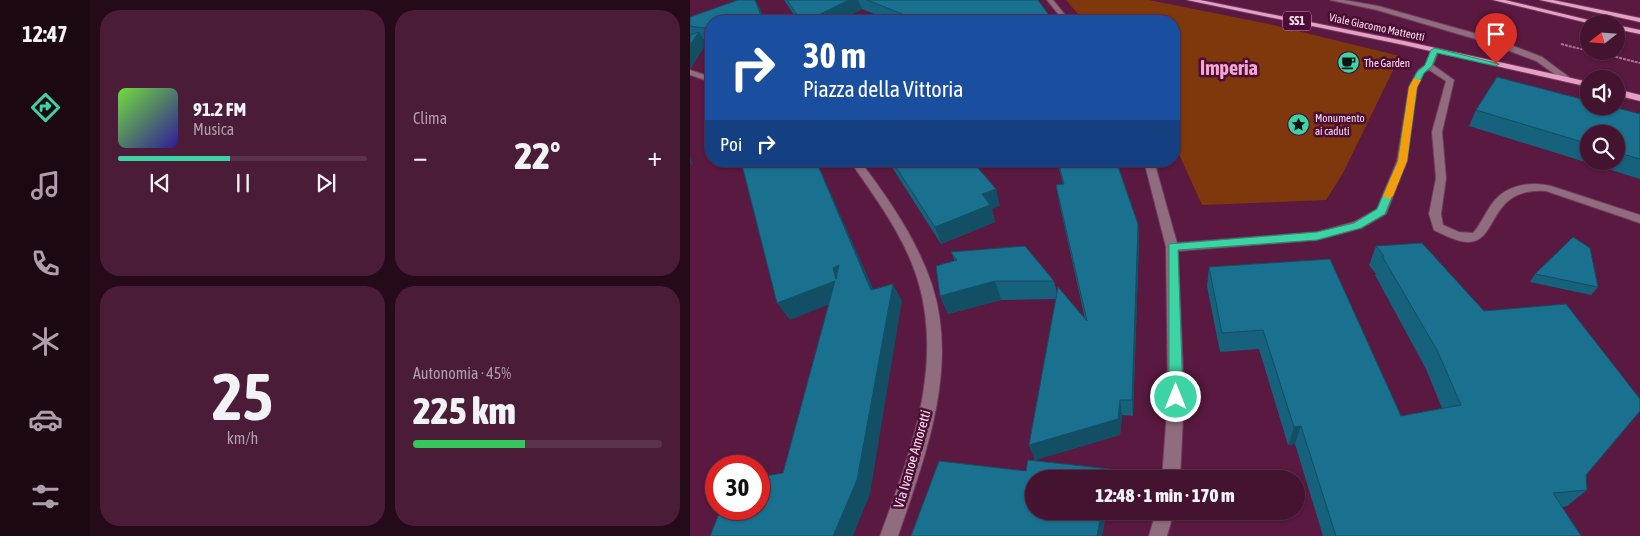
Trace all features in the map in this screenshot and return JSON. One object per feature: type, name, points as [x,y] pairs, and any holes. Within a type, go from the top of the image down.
[{"type":"main road","name":"Viale Giacomo Matteotti","points":[[1190,0],[1435,50],[1580,83]]},
{"type":"main road","points":[[1496,0],[1580,19]]},
{"type":"main road","points":[[1543,0],[1640,20]]},
{"type":"main road","points":[[1625,29],[1640,32]]},
{"type":"main road","points":[[1625,94],[1640,98]]},
{"type":"street","points":[[1050,0],[1063,15]]},
{"type":"street","points":[[1333,0],[1378,8],[1492,41],[1539,59],[1569,80]]},
{"type":"street","points":[[1172,246],[1317,236],[1358,225],[1382,211],[1402,161],[1413,87],[1421,72],[1429,66],[1435,50]]},
{"type":"street","points":[[1429,66],[1450,80],[1438,132],[1441,178],[1435,214],[1438,227],[1452,235],[1465,238],[1477,235],[1484,229],[1496,208],[1507,195],[1524,188],[1536,187],[1547,188],[1640,219]]},
{"type":"street","points":[[690,72],[705,78]]},
{"type":"street","name":"Via Ivanoe Amoretti","points":[[859,167],[905,239],[926,287],[932,322],[933,362],[930,399],[920,441],[889,536]]},
{"type":"street","points":[[1152,167],[1172,246],[1176,397],[1172,470]]},
{"type":"street","points":[[1158,536],[1162,520]]},
{"type":"path","points":[[1625,59],[1640,63]]},
{"type":"shaded area","points":[[1066,0],[1149,0],[1269,24],[1400,56],[1343,173],[1326,200],[1202,205],[1180,156],[1180,15],[1079,15]]},
{"type":"building","points":[[738,0],[755,0],[761,15],[705,15],[705,28],[690,26],[690,17]]},
{"type":"building","points":[[787,0],[849,0],[818,15],[797,15]]},
{"type":"building","points":[[867,0],[1038,0],[1049,15],[905,15]]},
{"type":"building","points":[[699,32],[690,45],[690,35]]},
{"type":"building","points":[[1497,77],[1580,99],[1580,115],[1625,115],[1625,110],[1640,114],[1640,159],[1625,155],[1625,125],[1580,125],[1580,141],[1476,110]]},
{"type":"building","points":[[743,167],[819,167],[871,290],[893,284],[857,480],[833,536],[710,536],[717,520],[770,520],[770,475],[783,473],[835,281],[777,303]],"holes":[[[839,265],[836,279],[833,268]]]},
{"type":"building","points":[[896,167],[977,167],[996,189],[982,194],[990,205],[935,227]]},
{"type":"building","points":[[1060,167],[1118,167],[1138,224],[1132,400],[1120,400],[1118,419],[1029,445],[1058,287],[1087,321],[1056,185],[1064,184]]},
{"type":"building","points":[[1573,237],[1590,248],[1598,287],[1535,274]]},
{"type":"building","points":[[1422,243],[1484,311],[1566,304],[1640,399],[1640,411],[1586,475],[1587,490],[1553,493],[1581,536],[1336,536],[1301,426],[1294,427],[1263,330],[1222,333],[1209,267],[1330,259],[1401,416],[1461,405],[1437,350],[1382,256],[1384,256],[1376,246]]},
{"type":"building","points":[[1025,246],[1054,281],[995,281],[940,296],[936,266],[957,260],[951,252]]},
{"type":"building","points":[[1028,460],[1110,469],[1110,470],[1026,470]]},
{"type":"building","points":[[939,461],[1025,471],[1025,520],[1100,520],[1097,536],[911,536]]},
{"type":"slow traffic","points":[[1388,196],[1402,161],[1413,87],[1417,80]]},
{"type":"place","name":"The Garden","points":[[1348,63]]},
{"type":"place","name":"Monumento ai caduti","points":[[1299,124]]},
{"type":"district","name":"Imperia","points":[[1229,68]]},
{"type":"route","points":[[1176,397],[1172,246],[1317,236],[1358,225],[1382,211],[1402,161],[1413,87],[1421,72],[1429,66],[1435,50],[1496,64]]}]
